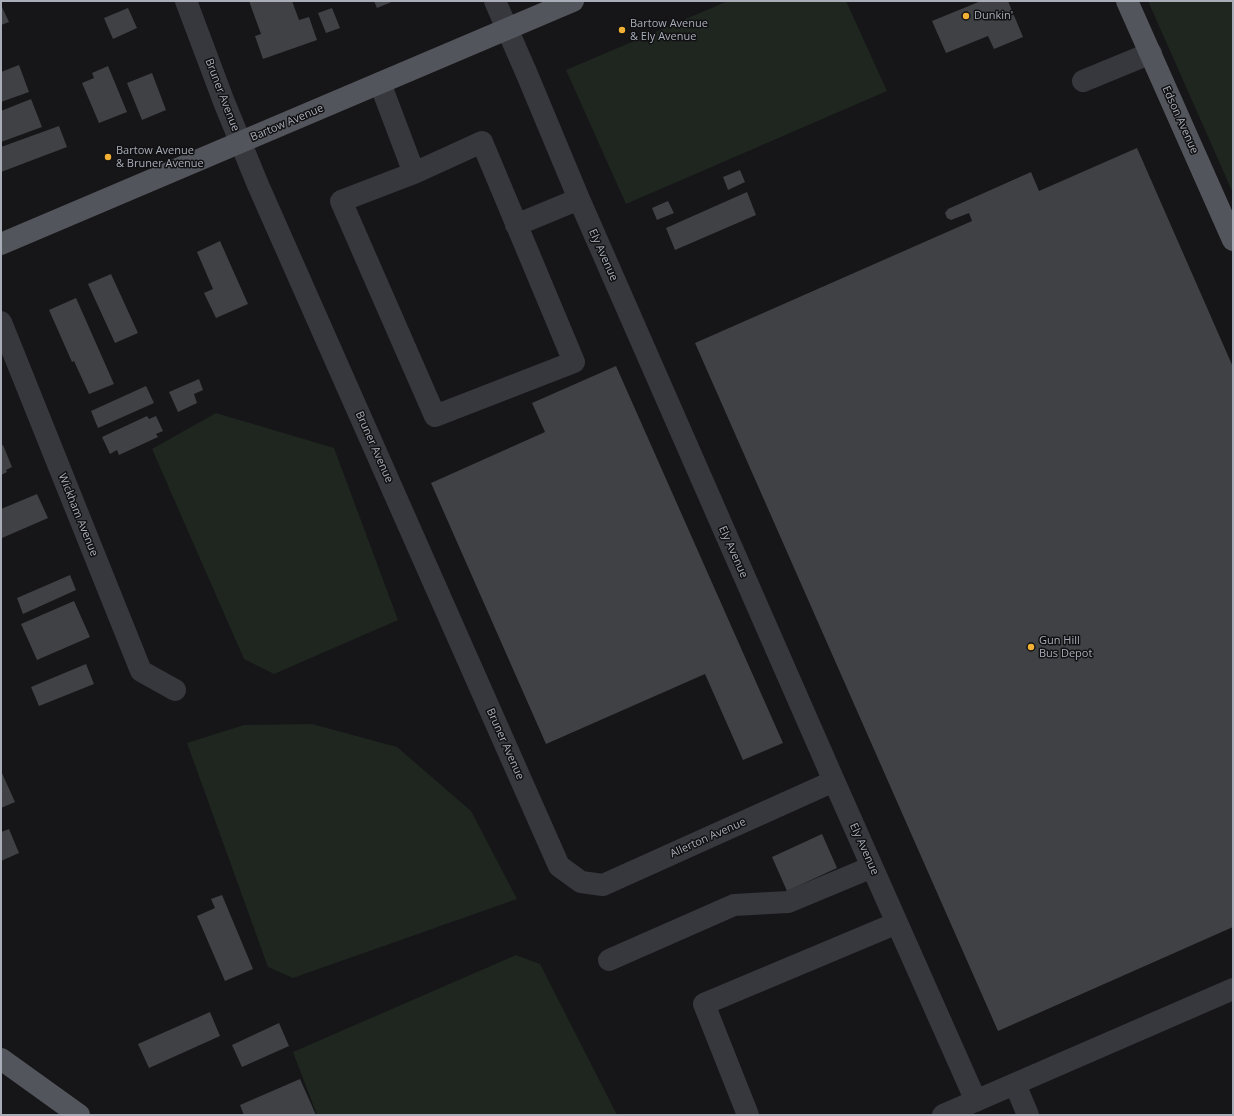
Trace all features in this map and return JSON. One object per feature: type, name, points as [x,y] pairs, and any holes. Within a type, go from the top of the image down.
[{"type":"main road","name":"Bartow Avenue","points":[[1,244],[573,1]]},
{"type":"main road","name":"Edson Avenue","points":[[1127,1],[1233,240]]},
{"type":"main road","points":[[1,1059],[70,1113]]},
{"type":"street","name":"Bruner Avenue","points":[[186,1],[240,143],[559,866],[581,882]]},
{"type":"street","name":"Ely Avenue","points":[[495,1],[579,199],[976,1101]]},
{"type":"street","points":[[1083,81],[1151,54]]},
{"type":"street","points":[[380,83],[414,173]]},
{"type":"street","points":[[482,142],[574,362],[435,416],[341,201],[414,173],[482,142]]},
{"type":"street","points":[[516,225],[579,199]]},
{"type":"street","name":"Wickham Avenue","points":[[1,322],[141,672],[175,690]]},
{"type":"street","name":"Allerton Avenue","points":[[581,882],[603,885],[834,781]]},
{"type":"street","points":[[609,960],[734,905],[788,902],[872,867]]},
{"type":"street","points":[[748,1115],[704,1004],[897,923]]},
{"type":"street","points":[[943,1115],[1233,989]]},
{"type":"street","points":[[1015,1084],[1028,1115]]},
{"type":"shaded area","points":[[728,1],[846,1],[887,91],[626,204],[566,70]]},
{"type":"shaded area","points":[[1148,1],[1233,1],[1233,193]]},
{"type":"shaded area","points":[[216,413],[334,448],[398,620],[274,674],[244,659],[152,449]]},
{"type":"shaded area","points":[[312,724],[397,747],[471,811],[517,899],[293,978],[268,967],[187,743],[244,725]]},
{"type":"shaded area","points":[[516,955],[540,964],[617,1115],[317,1115],[293,1052]]},
{"type":"building","points":[[249,1],[292,1],[299,20],[309,17],[317,40],[263,59],[255,36],[261,34]]},
{"type":"building","points":[[374,1],[394,1],[377,8]]},
{"type":"building","points":[[981,1],[1008,1],[1023,37],[994,49],[988,36],[946,53],[932,21]]},
{"type":"building","points":[[1,5],[9,22],[1,25]]},
{"type":"building","points":[[128,8],[137,28],[113,39],[104,18]]},
{"type":"building","points":[[332,8],[340,28],[326,33],[318,13]]},
{"type":"building","points":[[19,65],[29,92],[1,102],[1,72]]},
{"type":"building","points":[[108,66],[127,112],[99,123],[82,83],[94,78],[92,73]]},
{"type":"building","points":[[152,73],[166,110],[142,120],[127,83]]},
{"type":"building","points":[[31,99],[42,127],[1,142],[1,111]]},
{"type":"building","points":[[59,126],[67,147],[1,172],[1,147]]},
{"type":"building","name":"Gun Hill Bus Depot","points":[[1137,148],[1233,367],[1233,927],[998,1031],[695,343],[972,221],[969,213],[951,220],[947,218],[945,213],[948,209],[1031,172],[1039,191]]},
{"type":"building","points":[[740,170],[745,182],[728,190],[723,177]]},
{"type":"building","points":[[747,192],[756,215],[675,250],[666,228]]},
{"type":"building","points":[[668,201],[674,213],[657,220],[652,208]]},
{"type":"building","points":[[220,241],[248,304],[216,318],[204,293],[213,289],[197,252]]},
{"type":"building","points":[[111,274],[138,333],[115,343],[88,284]]},
{"type":"building","points":[[76,298],[114,384],[89,394],[74,361],[72,362],[49,310]]},
{"type":"building","points":[[616,366],[783,743],[743,760],[705,674],[546,744],[431,483],[545,432],[532,403]]},
{"type":"building","points":[[199,379],[203,390],[194,394],[197,403],[178,412],[169,392]]},
{"type":"building","points":[[146,386],[154,403],[98,428],[91,411]]},
{"type":"building","points":[[147,416],[149,419],[156,416],[163,431],[156,434],[158,437],[119,455],[117,450],[110,454],[102,437]]},
{"type":"building","points":[[3,445],[12,467],[1,475],[1,446]]},
{"type":"building","points":[[37,494],[48,518],[2,538],[1,509]]},
{"type":"building","points":[[70,575],[76,590],[23,614],[17,598]]},
{"type":"building","points":[[74,601],[90,637],[37,660],[21,624]]},
{"type":"building","points":[[86,664],[94,684],[39,706],[31,687]]},
{"type":"building","points":[[1,771],[15,802],[1,808]]},
{"type":"building","points":[[9,829],[19,853],[1,861],[1,832]]},
{"type":"building","points":[[822,834],[837,868],[787,891],[772,857]]},
{"type":"building","points":[[222,895],[253,969],[225,981],[197,916],[215,908],[211,899]]},
{"type":"building","points":[[210,1012],[220,1036],[149,1068],[138,1044]]},
{"type":"building","points":[[279,1023],[289,1046],[242,1067],[232,1045]]},
{"type":"building","points":[[300,1079],[316,1115],[244,1115],[240,1105]]},
{"type":"place","name":"Dunkin'","points":[[966,16]]},
{"type":"place","name":"Bartow Avenue & Ely Avenue","points":[[622,30]]},
{"type":"place","name":"Bartow Avenue & Bruner Avenue","points":[[108,157]]},
{"type":"place","name":"Gun Hill Bus Depot","points":[[1031,647]]}]
